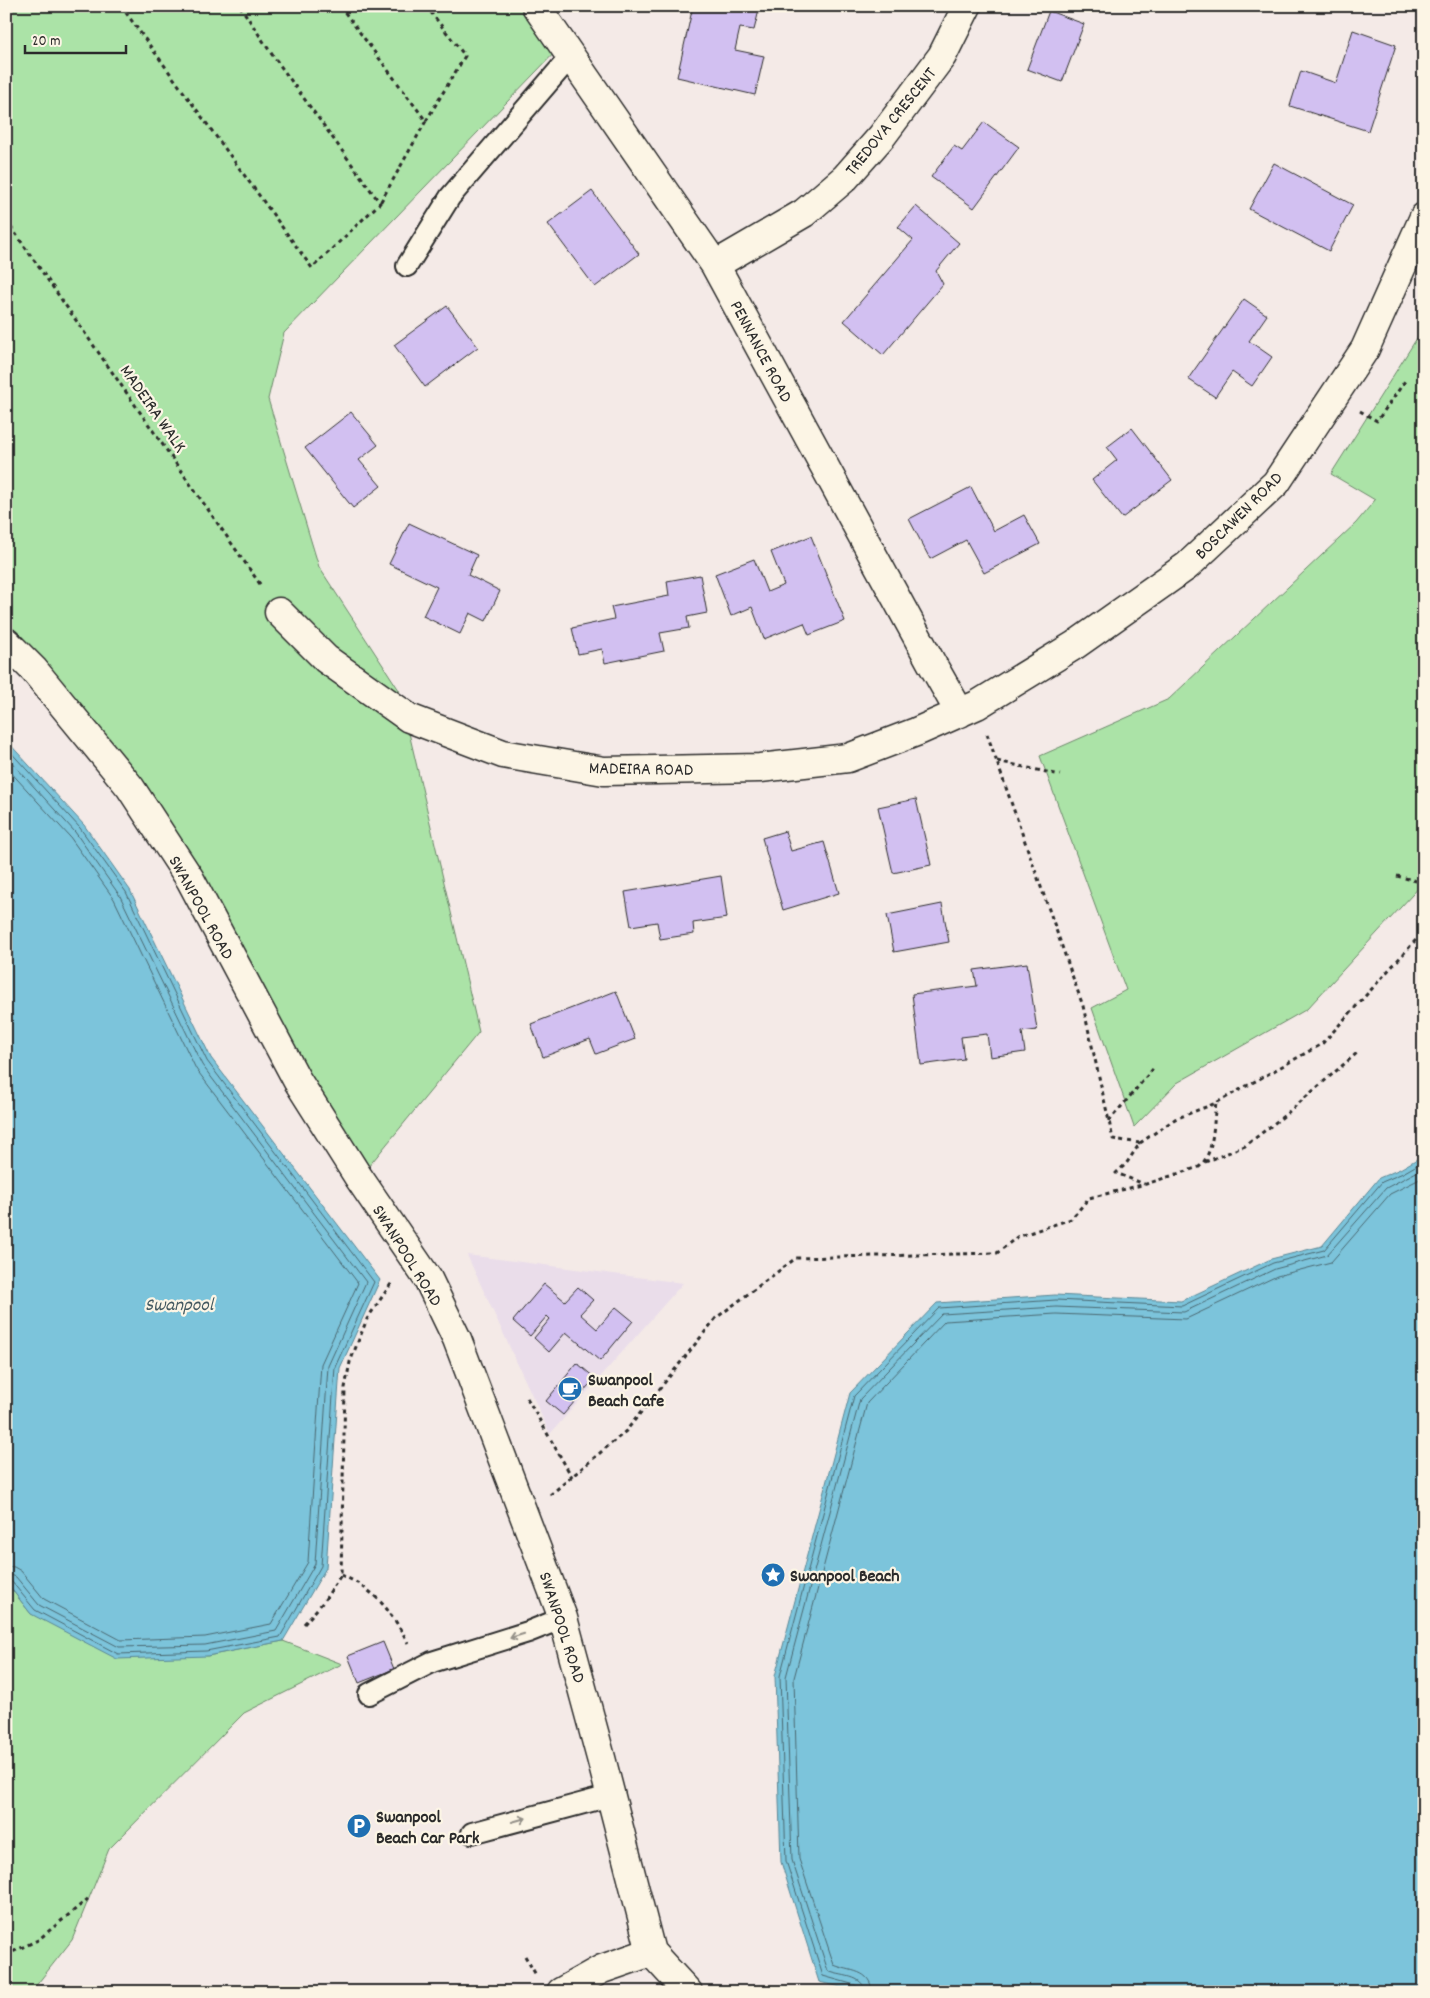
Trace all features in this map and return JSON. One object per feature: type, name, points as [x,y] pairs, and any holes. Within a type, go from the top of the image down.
[{"type":"street","name":"PENNANCE ROAD","points":[[536,6],[715,265],[930,662],[969,709]]},
{"type":"street","name":"TREDOVA CRESCENT","points":[[715,265],[804,213],[845,178],[882,136],[942,56],[967,6]]},
{"type":"street","name":"BOSCAWEN ROAD","points":[[969,709],[1075,645],[1187,566],[1276,483],[1365,350],[1424,217]]},
{"type":"street","name":"MADEIRA ROAD","points":[[279,612],[326,659],[409,718],[502,754],[604,771],[760,768],[848,758],[969,709]]},
{"type":"street","name":"SWANPOOL ROAD","points":[[6,642],[34,670],[130,787],[190,879],[297,1080],[359,1178],[428,1279],[457,1339],[563,1618],[650,1952],[688,1992]]},
{"type":"street","points":[[562,1992],[602,1969],[650,1952]]},
{"type":"lane","points":[[407,266],[450,197],[570,56]]},
{"type":"lane","points":[[369,1694],[432,1662],[528,1632],[563,1618]]},
{"type":"lane","points":[[472,1833],[610,1796]]},
{"type":"path","points":[[121,6],[312,268],[380,203],[465,56],[426,6]]},
{"type":"path","points":[[240,6],[271,53],[380,203]]},
{"type":"path","points":[[340,6],[426,121]]},
{"type":"path","name":"MADEIRA WALK","points":[[6,220],[279,612]]},
{"type":"path","points":[[1333,397],[1377,421],[1405,381]]},
{"type":"path","points":[[969,709],[996,761],[1083,1006],[1113,1139],[1140,1143]]},
{"type":"path","points":[[996,761],[1060,775]]},
{"type":"path","points":[[1397,876],[1424,883]]},
{"type":"path","points":[[1146,1184],[1116,1173],[1126,1164],[1140,1143],[1175,1120],[1216,1103],[1322,1044],[1424,931]]},
{"type":"path","points":[[527,1398],[572,1477],[626,1431],[716,1318],[796,1258],[998,1253],[1018,1237],[1071,1219],[1089,1198],[1146,1184],[1199,1167],[1205,1162],[1245,1146],[1285,1115],[1356,1053]]},
{"type":"path","points":[[1109,1121],[1153,1069]]},
{"type":"path","points":[[1205,1162],[1211,1145],[1216,1103]]},
{"type":"path","points":[[304,1624],[324,1601],[342,1575],[345,1388],[350,1362],[367,1319],[396,1278],[414,1260]]},
{"type":"path","points":[[342,1575],[356,1581],[378,1598],[396,1620],[411,1650]]},
{"type":"path","points":[[6,1955],[38,1940],[89,1898]]},
{"type":"shaded area","points":[[467,1255],[683,1283],[550,1434]]},
{"type":"green space","points":[[6,6],[537,6],[562,45],[284,333],[268,399],[319,567],[399,690],[479,1032],[359,1178],[190,879],[6,642]]},
{"type":"green space","points":[[1424,327],[1424,882],[1307,1009],[1177,1083],[1134,1127],[1092,1008],[1126,990],[1040,756],[1169,699],[1356,523],[1375,500],[1331,474]]},
{"type":"green space","points":[[6,1582],[31,1614],[207,1656],[283,1641],[342,1664],[244,1713],[109,1849],[72,1940],[31,1992],[6,1992]]},
{"type":"water","name":"Swanpool","points":[[6,740],[84,825],[130,890],[211,1058],[380,1280],[340,1368],[326,1568],[283,1641],[207,1656],[117,1659],[31,1614],[6,1582]]},
{"type":"water","points":[[1424,1155],[1424,1992],[863,1992],[819,1982],[781,1862],[775,1676],[850,1393],[937,1303],[1055,1295],[1181,1301],[1271,1259],[1322,1246],[1379,1178],[1400,1169]]},
{"type":"building","points":[[693,6],[760,6],[754,30],[740,28],[735,50],[764,56],[755,95],[677,77]]},
{"type":"building","points":[[1049,11],[1084,24],[1062,82],[1027,69]]},
{"type":"building","points":[[1353,30],[1396,45],[1368,131],[1290,106],[1301,71],[1336,83]]},
{"type":"building","points":[[984,122],[1019,147],[974,208],[931,177],[954,146],[962,151]]},
{"type":"building","points":[[1274,163],[1353,205],[1329,251],[1249,209]]},
{"type":"building","points":[[592,191],[639,254],[595,287],[548,224]]},
{"type":"building","points":[[916,206],[959,243],[936,271],[943,284],[883,355],[844,321],[913,240],[898,227]]},
{"type":"building","points":[[1244,299],[1267,315],[1249,341],[1272,357],[1252,386],[1232,372],[1215,397],[1188,379]]},
{"type":"building","points":[[447,306],[478,347],[425,387],[394,345]]},
{"type":"building","points":[[351,412],[378,445],[359,460],[381,486],[353,508],[305,448]]},
{"type":"building","points":[[1132,428],[1172,480],[1122,518],[1092,480],[1117,460],[1107,447]]},
{"type":"building","points":[[971,487],[994,531],[1024,515],[1040,544],[984,573],[966,540],[930,559],[909,519]]},
{"type":"building","points":[[409,523],[477,555],[468,575],[500,591],[486,621],[470,613],[460,634],[423,616],[437,587],[389,564]]},
{"type":"building","points":[[811,536],[845,621],[809,635],[804,623],[764,639],[752,607],[731,616],[715,574],[754,559],[767,592],[784,585],[771,552]]},
{"type":"building","points":[[700,575],[707,613],[687,617],[689,628],[660,633],[664,651],[605,663],[602,649],[578,654],[572,628],[614,619],[611,607],[669,596],[667,581]]},
{"type":"building","points":[[916,799],[931,865],[893,873],[878,807]]},
{"type":"building","points":[[785,831],[791,851],[824,842],[839,893],[783,910],[762,838]]},
{"type":"building","points":[[721,876],[727,918],[693,923],[694,934],[660,939],[657,922],[631,926],[625,892]]},
{"type":"building","points":[[942,904],[949,942],[894,952],[887,915]]},
{"type":"building","points":[[1027,963],[1037,1030],[1022,1032],[1025,1052],[990,1057],[987,1034],[961,1037],[964,1059],[921,1065],[912,994],[977,986],[974,970]]},
{"type":"building","points":[[616,991],[635,1039],[596,1054],[590,1039],[543,1057],[531,1024]]},
{"type":"building","points":[[544,1284],[565,1301],[578,1287],[593,1300],[580,1314],[597,1329],[616,1307],[633,1321],[600,1361],[566,1332],[549,1352],[534,1338],[550,1319],[547,1316],[530,1336],[513,1321]]},
{"type":"building","name":"Swanpool Beach Cafe","points":[[577,1363],[595,1378],[563,1415],[546,1401]]},
{"type":"building","points":[[383,1642],[394,1669],[359,1683],[348,1656]]},
{"type":"place","name":"Swanpool Beach Cafe","points":[[570,1389]]},
{"type":"place","name":"Swanpool Beach","points":[[773,1575]]},
{"type":"place","name":"Swanpool Beach Car Park","points":[[359,1826]]}]
